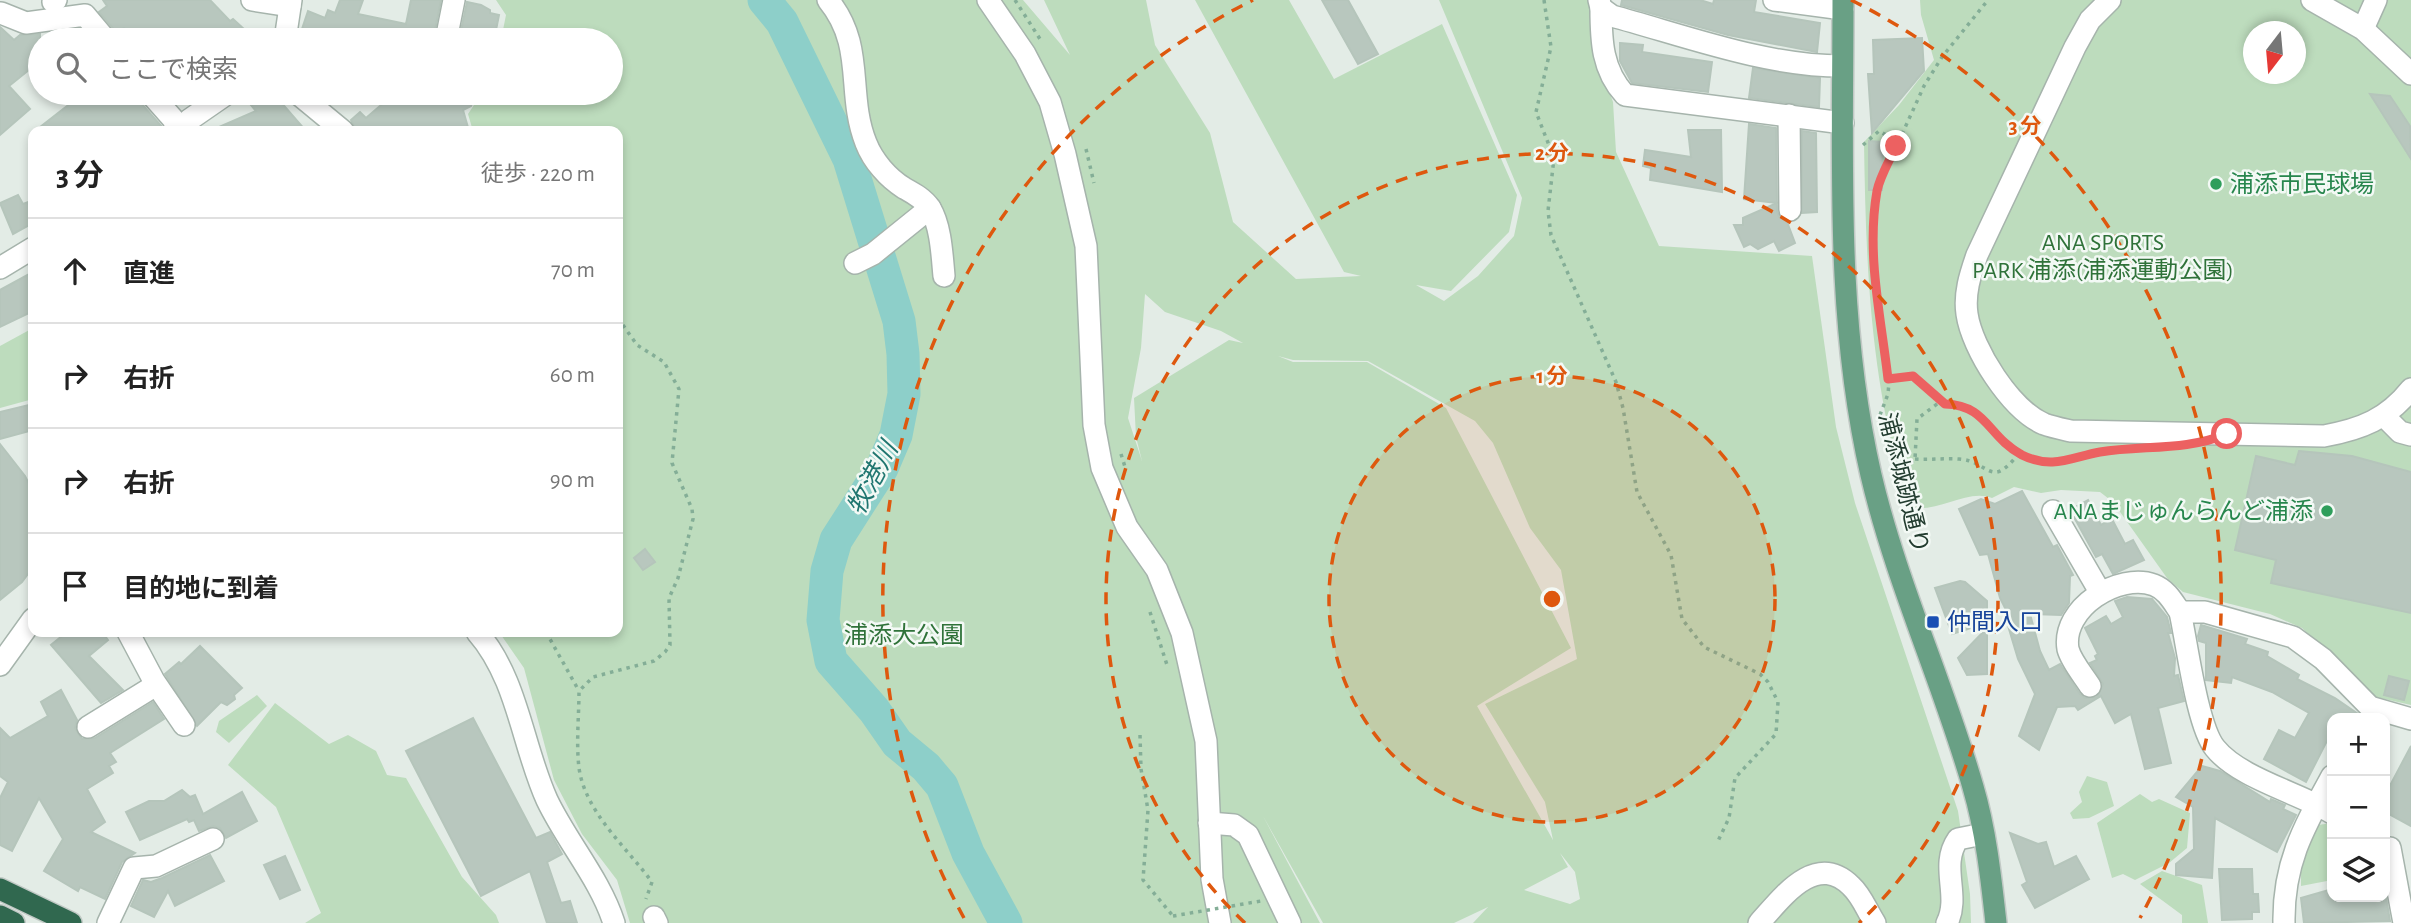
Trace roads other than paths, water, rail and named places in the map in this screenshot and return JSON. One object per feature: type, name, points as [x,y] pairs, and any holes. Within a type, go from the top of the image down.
[{"type":"highway","points":[[0,889],[71,923]]},
{"type":"highway","points":[[0,916],[15,923]]},
{"type":"main road","name":"浦添城跡通り","points":[[1843,4],[1845,289],[1864,446],[1888,535],[1967,766],[1983,834],[1996,923]]},
{"type":"street","points":[[252,0],[290,3],[287,28]]},
{"type":"street","points":[[448,28],[454,0]]},
{"type":"street","points":[[828,0],[841,16],[853,48],[858,118],[867,145],[882,170],[917,194],[936,225],[944,276]]},
{"type":"street","points":[[988,0],[1025,54],[1050,102],[1086,246],[1094,425],[1102,468],[1127,527],[1157,570],[1173,602],[1182,633],[1206,741],[1212,918]]},
{"type":"street","points":[[1774,0],[1843,4]]},
{"type":"street","points":[[2110,0],[2090,20],[2075,47],[1977,256],[1968,282],[1967,312],[1972,337],[2001,384],[2019,407],[2043,423],[2071,431],[2324,436],[2356,430],[2385,417],[2411,389]]},
{"type":"street","points":[[2312,0],[2363,29],[2398,58],[2411,74]]},
{"type":"street","points":[[2363,29],[2375,0]]},
{"type":"street","points":[[1,13],[26,23],[67,4],[93,28]]},
{"type":"street","points":[[1600,4],[1612,16],[1748,53],[1810,65],[1842,66]]},
{"type":"street","points":[[1600,4],[1601,49],[1618,87],[1625,95],[1843,123]]},
{"type":"street","points":[[161,105],[176,126]]},
{"type":"street","points":[[186,126],[189,120],[211,105]]},
{"type":"street","points":[[312,105],[337,126]]},
{"type":"street","points":[[1789,115],[1790,209]]},
{"type":"street","points":[[864,258],[926,211]]},
{"type":"street","points":[[3,258],[28,250]]},
{"type":"street","points":[[2385,417],[2400,432],[2411,435]]},
{"type":"street","points":[[2053,511],[2100,592]]},
{"type":"street","points":[[2090,686],[2069,653],[2068,638],[2084,607],[2100,592],[2125,584],[2155,585],[2170,597],[2180,612],[2204,726],[2216,750],[2263,779],[2325,808],[2290,860],[2284,898],[2284,923]]},
{"type":"street","points":[[2180,612],[2205,612],[2293,637],[2315,652],[2367,713]]},
{"type":"street","points":[[0,665],[28,626]]},
{"type":"street","points":[[131,637],[156,685],[184,725]]},
{"type":"street","points":[[480,637],[506,677],[547,800],[603,895],[614,923]]},
{"type":"street","points":[[88,727],[156,685]]},
{"type":"street","points":[[2390,716],[2411,719]]},
{"type":"street","points":[[1209,823],[1234,825],[1248,835],[1290,923]]},
{"type":"street","points":[[1947,923],[1953,902],[1948,867],[1950,852],[1958,839],[1983,834]]},
{"type":"street","points":[[108,923],[134,868],[156,866],[213,839]]},
{"type":"street","points":[[2390,848],[2411,858]]},
{"type":"street","points":[[2390,860],[2404,923]]},
{"type":"street","points":[[1759,923],[1794,885],[1804,878],[1828,874],[1850,884],[1875,923]]},
{"type":"waterway","name":"牧港川","points":[[764,0],[782,22],[849,159],[899,321],[903,354],[904,394],[896,435],[882,468],[836,540],[827,571],[823,620],[831,661],[874,710],[897,743],[926,767],[942,786],[968,853],[1006,923]]},
{"type":"place","name":"浦添市民球場","points":[[2216,184]]},
{"type":"place","name":"ANAまじゅんらんど浦添","points":[[2327,511]]},
{"type":"place","name":"仲間入口","points":[[1933,622]]},
{"type":"park label","name":"ANA SPORTS PARK 浦添(浦添運動公園)","points":[[2103,256]]},
{"type":"park label","name":"浦添大公園","points":[[904,635]]}]
